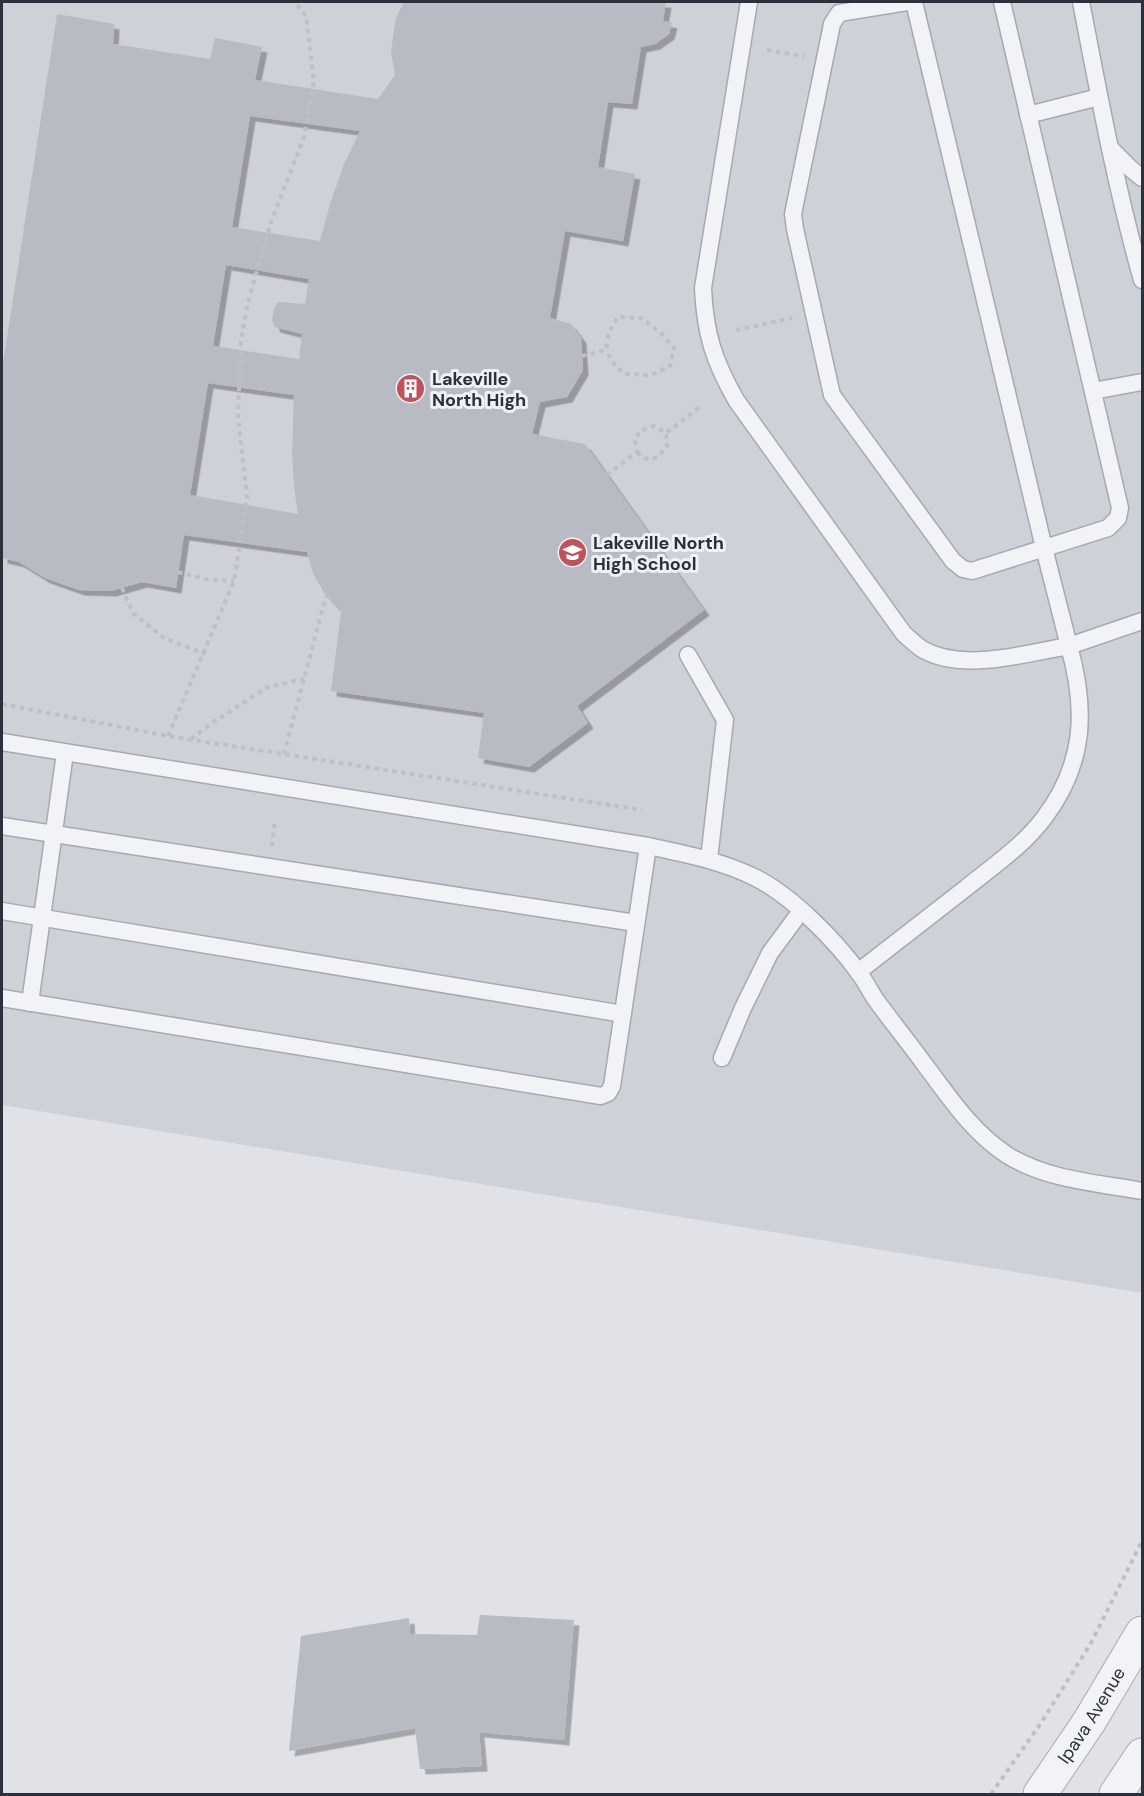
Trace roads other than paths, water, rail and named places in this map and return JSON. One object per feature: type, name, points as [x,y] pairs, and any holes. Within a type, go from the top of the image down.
[{"type":"street","name":"Ipava Avenue","points":[[1040,1794],[1089,1722],[1143,1633]]},
{"type":"street","points":[[1116,1794],[1143,1755]]},
{"type":"lane","points":[[749,2],[703,288],[704,315],[714,358],[736,400],[904,634],[922,649],[948,659],[975,662],[1069,646],[1143,621]]},
{"type":"lane","points":[[907,2],[839,13],[832,24],[793,214],[832,395],[953,561],[963,569],[972,571],[1108,528],[1118,518],[1120,508],[1002,2]]},
{"type":"lane","points":[[858,972],[1009,854],[1043,819],[1060,795],[1073,765],[1079,737],[1081,704],[1076,670],[1044,548],[914,2]]},
{"type":"lane","points":[[1082,2],[1109,148],[1143,280]]},
{"type":"lane","points":[[1028,115],[1099,97]]},
{"type":"lane","points":[[1109,148],[1143,178]]},
{"type":"lane","points":[[1093,390],[1143,382]]},
{"type":"lane","points":[[688,655],[725,720],[709,859]]},
{"type":"lane","points":[[2,742],[648,846],[709,859],[757,879],[790,900],[817,924],[858,972],[951,1100],[980,1134],[1008,1155],[1036,1169],[1068,1178],[1143,1191]]},
{"type":"lane","points":[[30,1003],[65,753]]},
{"type":"lane","points":[[2,826],[636,923]]},
{"type":"lane","points":[[2,998],[601,1096],[608,1093],[612,1086],[648,846]]},
{"type":"lane","points":[[2,911],[623,1014]]},
{"type":"lane","points":[[722,1058],[742,1008],[770,954],[801,911]]},
{"type":"place","name":"Lakeville North High","points":[[411,389]]},
{"type":"place","name":"Lakeville North High School","points":[[572,553]]}]
